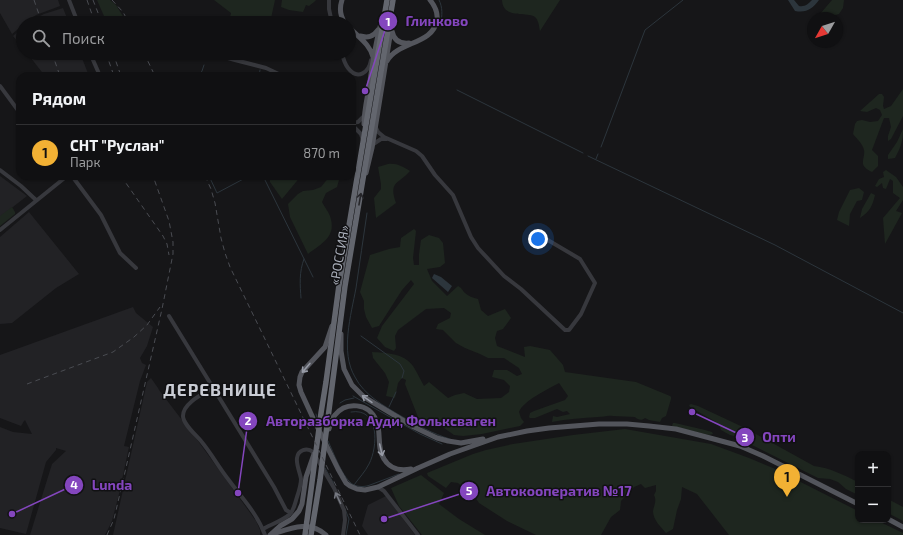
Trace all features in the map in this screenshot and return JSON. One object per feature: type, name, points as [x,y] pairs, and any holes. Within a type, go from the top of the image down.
[{"type":"highway","name":"«РОССИЯ»","points":[[304,535],[326,382],[376,100],[388,9],[387,0]]},
{"type":"highway","name":"«РОССИЯ»","points":[[312,535],[328,427],[345,251],[388,9],[393,0]]},
{"type":"main road","points":[[342,0],[340,11],[342,16]]},
{"type":"main road","points":[[385,65],[394,52],[431,33],[437,19],[437,11],[430,0]]},
{"type":"main road","points":[[365,135],[364,116],[379,29],[388,9]]},
{"type":"main road","points":[[388,9],[393,36],[397,41],[402,43],[412,43]]},
{"type":"main road","points":[[359,36],[370,37],[379,29]]},
{"type":"main road","points":[[362,185],[369,164],[391,30]]},
{"type":"main road","points":[[356,34],[372,53],[373,62]]},
{"type":"main road","points":[[376,100],[383,79]]},
{"type":"main road","points":[[338,311],[341,357],[346,374],[354,388],[360,395],[371,402],[430,435],[448,442],[464,442],[527,431],[587,425],[627,424],[671,429],[714,439],[750,450],[855,502]]},
{"type":"main road","points":[[338,311],[325,348],[302,372],[300,387],[338,469],[345,481],[350,486],[360,490],[368,490],[378,487],[450,454],[492,438]]},
{"type":"main road","points":[[328,427],[334,416],[344,408],[354,406],[365,408],[376,420],[379,429],[380,450],[386,462],[393,468],[401,470],[420,467]]},
{"type":"main road","points":[[448,442],[451,446],[450,454]]},
{"type":"main road","points":[[270,535],[298,512],[302,504],[306,477],[313,465]]},
{"type":"main road","points":[[891,521],[903,527]]},
{"type":"main road","points":[[270,535],[293,528],[306,526],[318,529],[326,535]]},
{"type":"street","points":[[69,0],[75,16]]},
{"type":"street","points":[[329,0],[331,16]]},
{"type":"street","points":[[356,73],[364,73],[369,67],[372,53]]},
{"type":"street","points":[[93,60],[98,72]]},
{"type":"street","points":[[235,60],[266,68],[274,72]]},
{"type":"street","points":[[344,60],[346,65],[353,72]]},
{"type":"street","points":[[0,86],[16,108]]},
{"type":"street","points":[[356,123],[364,116]]},
{"type":"street","points":[[375,126],[380,134],[416,151],[422,156],[435,175],[452,195],[478,248],[504,276],[521,289],[567,331],[581,314],[594,283],[580,259],[541,236],[537,237]]},
{"type":"street","points":[[356,128],[361,134],[364,142]]},
{"type":"street","points":[[372,145],[383,138],[388,139]]},
{"type":"street","points":[[0,170],[36,200]]},
{"type":"street","points":[[0,230],[61,180]]},
{"type":"street","points":[[75,180],[101,216],[120,253],[136,268]]},
{"type":"street","points":[[169,316],[286,510],[291,513]]},
{"type":"street","points":[[213,388],[188,404],[183,415],[183,419],[253,511],[265,535]]},
{"type":"street","points":[[263,529],[291,513],[301,483],[296,461],[297,457],[301,451],[309,449],[313,452],[334,488],[344,510],[345,520],[343,535]]},
{"type":"street","points":[[378,487],[384,491],[418,535]]},
{"type":"shaded area","points":[[0,0],[58,0],[60,6],[35,16],[16,16],[16,31],[12,34],[0,13]]},
{"type":"shaded area","points":[[97,0],[110,0],[116,5],[123,16],[104,16]]},
{"type":"shaded area","points":[[214,0],[275,0],[272,16],[230,16],[231,13]]},
{"type":"shaded area","points":[[282,0],[316,0],[309,6],[306,5],[303,12],[281,7]]},
{"type":"shaded area","points":[[502,0],[560,0],[540,31],[536,18],[533,16],[507,11]]},
{"type":"shaded area","points":[[788,0],[794,0],[799,6],[803,6],[812,0],[819,0],[809,10],[795,11]]},
{"type":"shaded area","points":[[832,0],[844,0],[843,8],[840,12],[822,12]]},
{"type":"shaded area","points":[[63,8],[66,16],[40,16]]},
{"type":"shaded area","points":[[32,60],[83,60],[87,72],[42,72]]},
{"type":"shaded area","points":[[903,89],[903,116],[891,139],[888,141],[891,127],[889,118],[884,118],[872,150],[878,156],[878,166],[872,172],[864,166],[863,147],[853,134],[855,124],[857,121],[862,120],[870,122],[878,121],[882,115],[880,110],[876,108],[867,112],[860,111],[879,94],[882,94],[884,97],[884,109],[891,106]]},
{"type":"shaded area","points":[[903,129],[902,141],[895,158],[888,159],[888,155],[897,142]]},
{"type":"shaded area","points":[[388,164],[397,165],[410,171],[394,187],[393,191],[396,203],[376,218],[374,198],[381,189],[378,167]]},
{"type":"shaded area","points":[[886,170],[896,177],[903,187],[903,200],[896,211],[902,213],[885,244],[883,218],[900,198],[893,193],[893,181],[890,179],[886,189],[883,188],[882,183],[877,187],[875,186],[879,179],[884,177],[883,172]]},
{"type":"shaded area","points":[[0,176],[27,196],[0,217]]},
{"type":"shaded area","points":[[270,180],[298,180],[282,199]]},
{"type":"shaded area","points":[[327,180],[339,180],[337,187],[326,193],[322,202],[330,216],[332,223],[330,234],[323,243],[308,254],[290,217],[288,204],[303,191],[321,187]]},
{"type":"shaded area","points":[[859,188],[864,192],[862,200],[857,201],[850,214],[849,226],[837,220],[839,212],[850,190]]},
{"type":"shaded area","points":[[871,193],[875,195],[872,206],[860,218],[862,209]]},
{"type":"shaded area","points":[[12,207],[15,214],[0,226],[0,216]]},
{"type":"shaded area","points":[[29,212],[79,274],[56,288],[12,323],[0,324],[0,237]]},
{"type":"shaded area","points":[[414,229],[416,231],[413,258],[414,265],[419,265],[421,240],[429,235],[439,238],[443,243],[445,263],[440,267],[427,269],[432,281],[447,296],[458,286],[468,295],[478,299],[481,310],[488,316],[505,309],[511,318],[503,329],[497,331],[495,338],[497,346],[525,357],[524,347],[530,346],[550,350],[563,365],[565,372],[636,382],[670,396],[671,399],[666,416],[662,418],[660,422],[645,418],[640,420],[635,417],[609,416],[569,419],[552,422],[553,416],[557,417],[570,414],[567,411],[563,412],[557,409],[535,418],[530,418],[530,413],[565,400],[568,396],[559,383],[536,396],[521,408],[519,412],[524,422],[520,426],[482,434],[463,436],[454,435],[434,421],[423,421],[418,417],[405,384],[406,380],[402,378],[398,383],[395,398],[386,396],[389,382],[385,373],[373,358],[372,352],[394,354],[405,358],[413,366],[424,386],[429,382],[448,398],[464,393],[477,399],[501,398],[509,392],[510,386],[504,380],[492,377],[494,370],[507,370],[517,376],[522,374],[519,368],[504,358],[488,358],[456,343],[443,330],[436,329],[438,324],[450,318],[451,313],[444,308],[426,309],[398,330],[395,336],[396,348],[394,351],[385,347],[377,338],[382,326],[414,284],[411,280],[402,290],[379,326],[372,328],[366,317],[364,301],[360,292],[370,255],[400,247],[401,238]]},
{"type":"shaded area","points":[[434,274],[441,277],[452,286],[448,292],[432,278]]},
{"type":"shaded area","points":[[133,307],[136,313],[153,327],[147,346],[140,358],[142,363],[146,365],[140,381],[124,446],[129,447],[119,494],[112,521],[105,535],[30,535],[52,464],[66,451],[56,448],[46,462],[26,534],[0,528],[0,427],[13,432],[32,434],[25,420],[21,426],[0,418],[0,355]]},
{"type":"shaded area","points":[[151,378],[256,521],[260,530],[260,535],[113,535],[147,382]]},
{"type":"shaded area","points":[[691,404],[698,406],[745,428],[814,466],[831,470],[855,480],[855,494],[846,489],[838,482],[830,479],[818,478],[730,435],[721,430],[716,422],[689,405]]},
{"type":"shaded area","points":[[673,423],[705,430],[712,432],[713,434],[709,435],[672,426]]},
{"type":"shaded area","points":[[625,429],[711,444],[773,468],[855,509],[855,523],[882,523],[903,533],[903,535],[729,535],[697,494],[682,487],[681,499],[673,529],[666,533],[653,514],[656,485],[645,488],[641,484],[634,487],[621,501],[620,510],[611,517],[601,535],[536,535],[507,521],[479,503],[475,497],[458,483],[451,482],[446,488],[428,476],[427,473],[486,450],[513,444]]},
{"type":"shaded area","points":[[421,475],[444,493],[439,504],[459,519],[485,535],[422,535],[399,506],[391,488]]},
{"type":"shaded area","points":[[386,496],[415,535],[368,535],[362,526],[368,505]]},
{"type":"shaded area","points":[[891,501],[903,507],[903,521],[891,515]]},
{"type":"waterway","points":[[439,0],[442,9],[441,23]]},
{"type":"waterway","points":[[601,147],[645,30],[683,0]]},
{"type":"waterway","points":[[201,72],[204,65]]},
{"type":"waterway","points":[[457,90],[583,153]]},
{"type":"waterway","points":[[596,159],[598,154]]},
{"type":"waterway","points":[[588,156],[775,245],[903,313]]},
{"type":"waterway","points":[[211,180],[217,193],[241,180]]},
{"type":"waterway","points":[[265,180],[313,277]]},
{"type":"waterway","points":[[367,213],[348,333],[347,345],[351,367],[359,383],[375,400],[419,426],[437,435],[450,439]]},
{"type":"waterway","points":[[301,298],[300,283],[304,259]]},
{"type":"waterway","points":[[361,336],[400,364],[404,371],[402,378]]},
{"type":"waterway","points":[[389,407],[396,392]]},
{"type":"waterway","points":[[353,396],[420,434],[442,444]]},
{"type":"waterway","points":[[340,403],[354,398]]},
{"type":"waterway","points":[[351,412],[360,412],[367,416],[372,422],[375,439],[372,457],[369,464],[354,485]]},
{"type":"waterway","points":[[316,414],[317,418]]},
{"type":"waterway","points":[[328,441],[342,472],[354,485],[368,486],[399,474]]},
{"type":"waterway","points":[[325,468],[334,484]]},
{"type":"waterway","points":[[345,509],[349,519],[346,535]]},
{"type":"railway","points":[[34,0],[40,16]]},
{"type":"railway","points":[[87,0],[93,16]]},
{"type":"railway","points":[[93,0],[99,16]]},
{"type":"railway","points":[[112,0],[125,16]]},
{"type":"railway","points":[[54,60],[59,72]]},
{"type":"railway","points":[[108,60],[113,72]]},
{"type":"railway","points":[[115,60],[120,72]]},
{"type":"railway","points":[[147,60],[153,72]]},
{"type":"railway","points":[[124,180],[163,236],[167,244],[169,255]]},
{"type":"railway","points":[[107,535],[114,519],[162,309],[173,254],[173,242],[169,221],[154,180]]},
{"type":"railway","points":[[207,180],[215,203],[221,238],[230,267],[360,535]]},
{"type":"railway","points":[[27,384],[113,352],[134,337],[147,325],[160,307]]},
{"type":"place","name":"Глинково","points":[[365,91]]},
{"type":"place","name":"Опти","points":[[692,412]]},
{"type":"place","name":"Авторазборка Ауди, Фольксваген","points":[[238,493]]},
{"type":"place","name":"СНТ \"Руслан\"","points":[[787,497]]},
{"type":"place","name":"Lunda","points":[[12,514]]},
{"type":"place","name":"Автокооператив №17","points":[[384,519]]},
{"type":"district","name":"ДЕРЕВНИЩЕ","points":[[220,389]]}]
